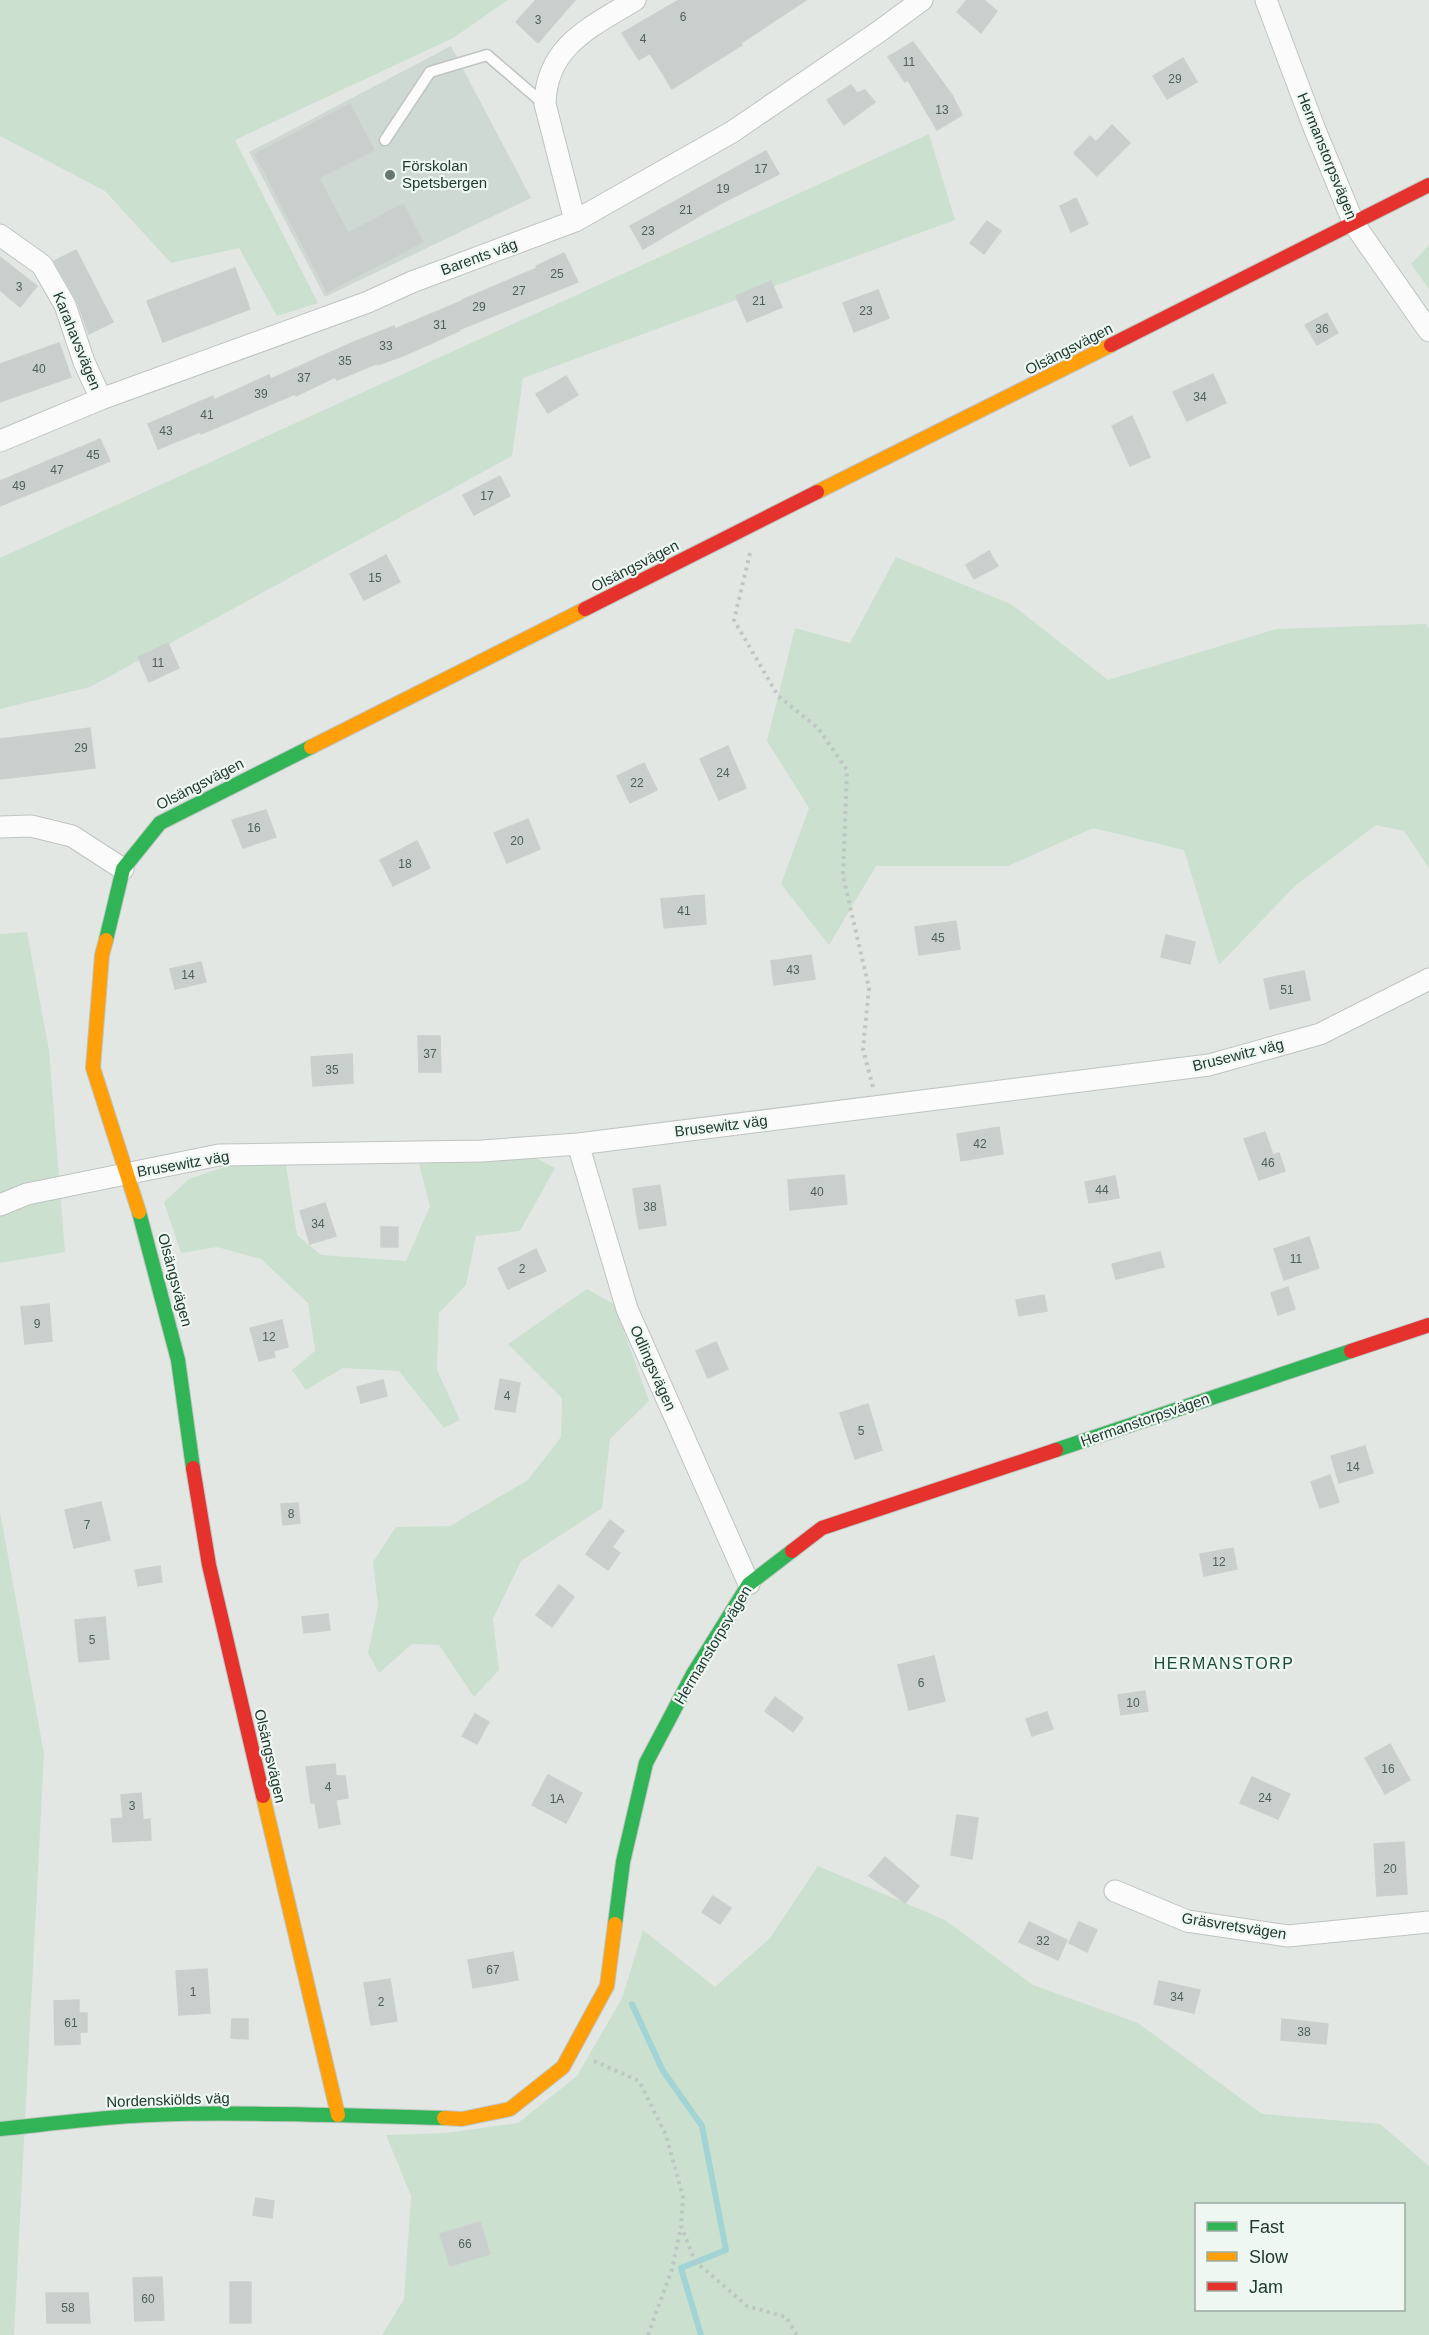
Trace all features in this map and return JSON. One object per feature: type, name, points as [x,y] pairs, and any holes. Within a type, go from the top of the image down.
[{"type":"street","points":[[575,221],[545,104],[545,88],[554,65],[576,36],[635,0]]},
{"type":"street","name":"Barents väg","points":[[0,441],[100,399],[368,302],[412,282],[575,221],[732,132],[922,0]]},
{"type":"street","name":"Hermanstorpsvägen","points":[[1266,0],[1315,130],[1354,224],[1429,331]]},
{"type":"street","name":"Olsängsvägen","points":[[338,2115],[209,1565],[185,1422],[178,1360],[128,1173],[93,1068],[102,955],[123,869],[159,823],[1429,185]]},
{"type":"street","name":"Karahavsvägen","points":[[0,235],[42,265],[65,305],[84,362],[100,399]]},
{"type":"street","points":[[0,827],[31,826],[72,836],[123,869]]},
{"type":"street","name":"Brusewitz väg","points":[[0,1205],[27,1194],[219,1155],[482,1151],[578,1144],[1209,1065],[1320,1034],[1429,979]]},
{"type":"street","name":"Odlingsvägen","points":[[578,1144],[627,1309],[749,1584]]},
{"type":"street","name":"Hermanstorpsvägen","points":[[338,2115],[462,2119],[510,2109],[563,2067],[607,1986],[623,1862],[646,1763],[693,1674],[749,1584],[822,1528],[1429,1325]]},
{"type":"street","name":"Gräsvretsvägen","points":[[1115,1891],[1188,1921],[1288,1936],[1429,1922]]},
{"type":"street","name":"Nordenskiölds väg","points":[[0,2129],[177,2114],[338,2115]]},
{"type":"lane","points":[[385,140],[430,72],[487,55],[545,104]]},
{"type":"path","points":[[741,531],[752,548],[734,620],[778,696],[818,728],[847,770],[843,876],[869,988],[863,1049],[879,1107]]},
{"type":"path","points":[[572,2051],[639,2081],[666,2135],[683,2197],[681,2226],[672,2269],[648,2335]]},
{"type":"path","points":[[681,2226],[695,2261],[747,2306],[786,2317],[797,2335]]},
{"type":"shaded area","name":"Förskolan Spetsbergen","points":[[451,46],[531,198],[325,297],[249,152]]},
{"type":"green space","points":[[0,0],[508,0],[453,38],[235,140],[318,303],[277,316],[239,248],[171,263],[105,191],[0,136]]},
{"type":"green space","points":[[929,134],[955,220],[523,378],[512,456],[90,687],[0,709],[0,558]]},
{"type":"green space","points":[[1429,245],[1429,289],[1411,264]]},
{"type":"green space","points":[[896,557],[1011,604],[1108,680],[1276,629],[1426,624],[1429,629],[1429,868],[1404,831],[1376,825],[1296,885],[1219,965],[1184,850],[1093,828],[1008,866],[876,866],[829,945],[781,884],[809,808],[767,741],[795,628],[850,643]]},
{"type":"green space","points":[[27,932],[49,1050],[65,1252],[0,1263],[0,934]]},
{"type":"green space","points":[[530,1155],[555,1168],[520,1231],[476,1236],[466,1285],[439,1313],[437,1370],[460,1420],[444,1428],[399,1371],[343,1368],[306,1390],[292,1370],[315,1351],[308,1303],[261,1259],[217,1247],[181,1253],[164,1202],[189,1179],[251,1158],[286,1165],[297,1235],[321,1255],[406,1261],[430,1206],[419,1164]]},
{"type":"green space","points":[[587,1289],[614,1304],[649,1401],[610,1439],[602,1508],[521,1561],[493,1619],[499,1670],[474,1697],[439,1645],[412,1644],[379,1673],[368,1653],[378,1606],[373,1562],[396,1527],[450,1526],[528,1480],[561,1437],[562,1398],[508,1344]]},
{"type":"green space","points":[[0,1512],[44,1754],[14,2335],[0,2335]]},
{"type":"green space","points":[[818,1866],[945,1920],[1033,1985],[1138,2023],[1262,2114],[1380,2124],[1429,2166],[1429,2335],[382,2335],[404,2299],[411,2196],[386,2135],[446,2133],[518,2123],[577,2076],[622,1998],[643,1930],[715,1987],[770,1938]]},
{"type":"building","points":[[536,0],[575,0],[538,43],[516,22]]},
{"type":"building","points":[[679,0],[806,0],[741,43],[742,45],[672,89],[650,53],[639,60],[622,33]]},
{"type":"building","points":[[967,0],[984,0],[997,11],[981,33],[957,12]]},
{"type":"building","points":[[913,42],[952,95],[962,115],[937,130],[908,80],[905,82],[888,57]]},
{"type":"building","points":[[1183,58],[1197,82],[1167,99],[1153,76]]},
{"type":"building","points":[[851,85],[857,93],[865,90],[875,102],[844,125],[827,100]]},
{"type":"building","points":[[350,104],[374,150],[319,178],[348,233],[403,204],[423,242],[327,292],[255,154]]},
{"type":"building","points":[[1112,125],[1130,143],[1097,176],[1074,153],[1090,136],[1096,142]]},
{"type":"building","points":[[766,151],[779,174],[718,205],[643,249],[630,226]]},
{"type":"building","points":[[1076,198],[1088,224],[1071,232],[1060,206]]},
{"type":"building","points":[[987,221],[1001,231],[984,254],[970,243]]},
{"type":"building","points":[[76,250],[113,322],[89,334],[76,299],[54,261]]},
{"type":"building","points":[[564,253],[578,282],[458,330],[405,355],[378,365],[378,363],[337,380],[335,377],[296,396],[295,394],[201,434],[200,432],[158,449],[148,424],[213,396],[214,400],[269,375],[271,379],[394,326],[395,329],[537,268],[536,266]]},
{"type":"building","points":[[0,257],[37,286],[20,307],[0,290]]},
{"type":"building","points":[[235,268],[250,309],[163,342],[147,301]]},
{"type":"building","points":[[771,281],[782,307],[747,322],[736,296]]},
{"type":"building","points":[[878,290],[889,318],[854,332],[843,303]]},
{"type":"building","points":[[1327,313],[1338,333],[1317,345],[1305,325]]},
{"type":"building","points":[[59,343],[71,377],[0,402],[0,364]]},
{"type":"building","points":[[1213,374],[1226,403],[1187,421],[1173,392]]},
{"type":"building","points":[[566,376],[578,395],[548,413],[536,394]]},
{"type":"building","points":[[1132,416],[1150,457],[1130,466],[1112,426]]},
{"type":"building","points":[[100,439],[110,461],[0,506],[0,481]]},
{"type":"building","points":[[500,476],[510,496],[474,515],[463,495]]},
{"type":"building","points":[[989,551],[998,566],[974,579],[966,565]]},
{"type":"building","points":[[386,555],[400,582],[364,600],[350,574]]},
{"type":"building","points":[[168,643],[179,668],[149,682],[138,657]]},
{"type":"building","points":[[90,728],[95,768],[0,779],[0,739]]},
{"type":"building","points":[[728,746],[746,788],[719,800],[700,759]]},
{"type":"building","points":[[644,763],[657,790],[630,803],[617,776]]},
{"type":"building","points":[[266,810],[276,837],[243,848],[232,820]]},
{"type":"building","points":[[528,819],[540,849],[507,863],[494,833]]},
{"type":"building","points":[[417,841],[430,868],[393,886],[380,860]]},
{"type":"building","points":[[704,895],[706,924],[664,928],[661,899]]},
{"type":"building","points":[[956,921],[960,949],[919,955],[915,927]]},
{"type":"building","points":[[1166,935],[1195,942],[1190,964],[1161,957]]},
{"type":"building","points":[[811,955],[815,979],[774,985],[771,961]]},
{"type":"building","points":[[201,962],[206,982],[175,989],[170,969]]},
{"type":"building","points":[[1304,971],[1310,1000],[1270,1009],[1264,979]]},
{"type":"building","points":[[418,1036],[440,1036],[441,1072],[419,1072]]},
{"type":"building","points":[[352,1054],[353,1083],[313,1086],[311,1057]]},
{"type":"building","points":[[999,1127],[1003,1154],[961,1161],[957,1134]]},
{"type":"building","points":[[1265,1132],[1273,1155],[1279,1153],[1285,1171],[1259,1180],[1244,1139]]},
{"type":"building","points":[[844,1175],[847,1204],[790,1210],[788,1180]]},
{"type":"building","points":[[1115,1176],[1119,1198],[1089,1203],[1085,1182]]},
{"type":"building","points":[[660,1185],[666,1225],[639,1229],[633,1189]]},
{"type":"building","points":[[325,1203],[336,1236],[310,1244],[300,1211]]},
{"type":"building","points":[[381,1227],[398,1227],[398,1247],[381,1247]]},
{"type":"building","points":[[1309,1237],[1319,1268],[1284,1280],[1274,1249]]},
{"type":"building","points":[[536,1249],[546,1271],[508,1289],[498,1268]]},
{"type":"building","points":[[1160,1252],[1164,1267],[1116,1279],[1112,1264]]},
{"type":"building","points":[[1288,1287],[1295,1309],[1278,1315],[1271,1293]]},
{"type":"building","points":[[1044,1295],[1047,1311],[1019,1316],[1016,1300]]},
{"type":"building","points":[[49,1304],[52,1341],[25,1344],[21,1307]]},
{"type":"building","points":[[282,1320],[288,1347],[273,1351],[275,1357],[259,1361],[250,1328]]},
{"type":"building","points":[[716,1342],[728,1369],[708,1378],[696,1351]]},
{"type":"building","points":[[500,1379],[520,1383],[515,1412],[495,1409]]},
{"type":"building","points":[[383,1380],[387,1396],[361,1403],[357,1387]]},
{"type":"building","points":[[868,1404],[882,1450],[855,1459],[840,1413]]},
{"type":"building","points":[[1365,1446],[1373,1473],[1339,1483],[1331,1456]]},
{"type":"building","points":[[1330,1475],[1339,1502],[1320,1508],[1311,1482]]},
{"type":"building","points":[[101,1502],[110,1540],[74,1548],[65,1510]]},
{"type":"building","points":[[298,1503],[300,1523],[283,1525],[281,1504]]},
{"type":"building","points":[[610,1520],[624,1531],[612,1547],[620,1553],[608,1570],[586,1554]]},
{"type":"building","points":[[1233,1548],[1237,1569],[1204,1576],[1200,1554]]},
{"type":"building","points":[[160,1566],[162,1582],[138,1586],[135,1570]]},
{"type":"building","points":[[559,1585],[574,1597],[552,1627],[536,1615]]},
{"type":"building","points":[[328,1614],[330,1630],[304,1633],[302,1617]]},
{"type":"building","points":[[105,1617],[109,1659],[79,1662],[75,1620]]},
{"type":"building","points":[[934,1656],[945,1701],[909,1710],[898,1665]]},
{"type":"building","points":[[1145,1691],[1148,1711],[1121,1715],[1118,1695]]},
{"type":"building","points":[[775,1697],[803,1718],[793,1732],[765,1711]]},
{"type":"building","points":[[1047,1712],[1053,1729],[1032,1736],[1026,1719]]},
{"type":"building","points":[[475,1714],[489,1722],[477,1744],[462,1736]]},
{"type":"building","points":[[1390,1744],[1410,1780],[1385,1794],[1365,1758]]},
{"type":"building","points":[[335,1764],[336,1776],[345,1776],[348,1798],[336,1800],[340,1824],[319,1828],[315,1803],[311,1803],[306,1767]]},
{"type":"building","points":[[548,1775],[582,1793],[566,1823],[532,1805]]},
{"type":"building","points":[[1252,1777],[1290,1794],[1278,1819],[1240,1803]]},
{"type":"building","points":[[141,1793],[143,1820],[150,1819],[151,1840],[113,1842],[111,1819],[123,1818],[121,1795]]},
{"type":"building","points":[[957,1815],[978,1818],[972,1859],[951,1855]]},
{"type":"building","points":[[1404,1842],[1407,1894],[1377,1896],[1374,1844]]},
{"type":"building","points":[[885,1857],[919,1886],[905,1903],[869,1876]]},
{"type":"building","points":[[713,1896],[731,1908],[720,1924],[702,1912]]},
{"type":"building","points":[[1029,1922],[1067,1940],[1058,1960],[1019,1942]]},
{"type":"building","points":[[1079,1922],[1097,1930],[1087,1952],[1069,1943]]},
{"type":"building","points":[[513,1952],[518,1980],[473,1988],[468,1960]]},
{"type":"building","points":[[207,1969],[210,2013],[179,2015],[176,1971]]},
{"type":"building","points":[[390,1979],[397,2021],[371,2025],[364,1983]]},
{"type":"building","points":[[1159,1981],[1200,1990],[1194,2013],[1154,2004]]},
{"type":"building","points":[[79,2000],[79,2013],[87,2013],[87,2032],[80,2032],[80,2044],[55,2045],[54,2001]]},
{"type":"building","points":[[232,2019],[248,2019],[248,2039],[231,2038]]},
{"type":"building","points":[[1282,2019],[1328,2024],[1326,2044],[1281,2040]]},
{"type":"building","points":[[256,2198],[274,2201],[272,2218],[253,2215]]},
{"type":"building","points":[[480,2222],[490,2254],[450,2266],[440,2234]]},
{"type":"building","points":[[162,2277],[164,2320],[135,2321],[133,2278]]},
{"type":"building","points":[[230,2282],[251,2282],[251,2323],[230,2323]]},
{"type":"building","points":[[46,2293],[88,2293],[90,2323],[47,2323]]},
{"type":"waterway","points":[[632,2004],[663,2071],[702,2126],[726,2250],[681,2268],[701,2335]]},
{"type":"traffic: fast","points":[[106,940],[123,869],[160,823],[311,747]]},
{"type":"traffic: fast","points":[[139,1212],[178,1360],[193,1468]]},
{"type":"traffic: fast","points":[[1056,1450],[1351,1351]]},
{"type":"traffic: fast","points":[[615,1924],[623,1862],[646,1763],[693,1674],[749,1584],[792,1551]]},
{"type":"traffic: fast","points":[[0,2129],[178,2114],[444,2118]]},
{"type":"traffic: slow","points":[[817,492],[1111,345]]},
{"type":"traffic: slow","points":[[311,747],[585,609]]},
{"type":"traffic: slow","points":[[106,940],[102,955],[93,1068],[139,1212]]},
{"type":"traffic: slow","points":[[263,1796],[338,2115]]},
{"type":"traffic: slow","points":[[444,2118],[462,2119],[510,2109],[563,2067],[607,1986],[615,1924]]},
{"type":"traffic: jam","points":[[1111,345],[1429,185]]},
{"type":"traffic: jam","points":[[585,609],[817,492]]},
{"type":"traffic: jam","points":[[1351,1351],[1429,1325]]},
{"type":"traffic: jam","points":[[792,1551],[822,1528],[1056,1450]]},
{"type":"traffic: jam","points":[[193,1468],[209,1565],[263,1796]]},
{"type":"place","name":"Förskolan Spetsbergen","points":[[390,175]]},
{"type":"district","name":"HERMANSTORP","points":[[1224,1663]]}]
